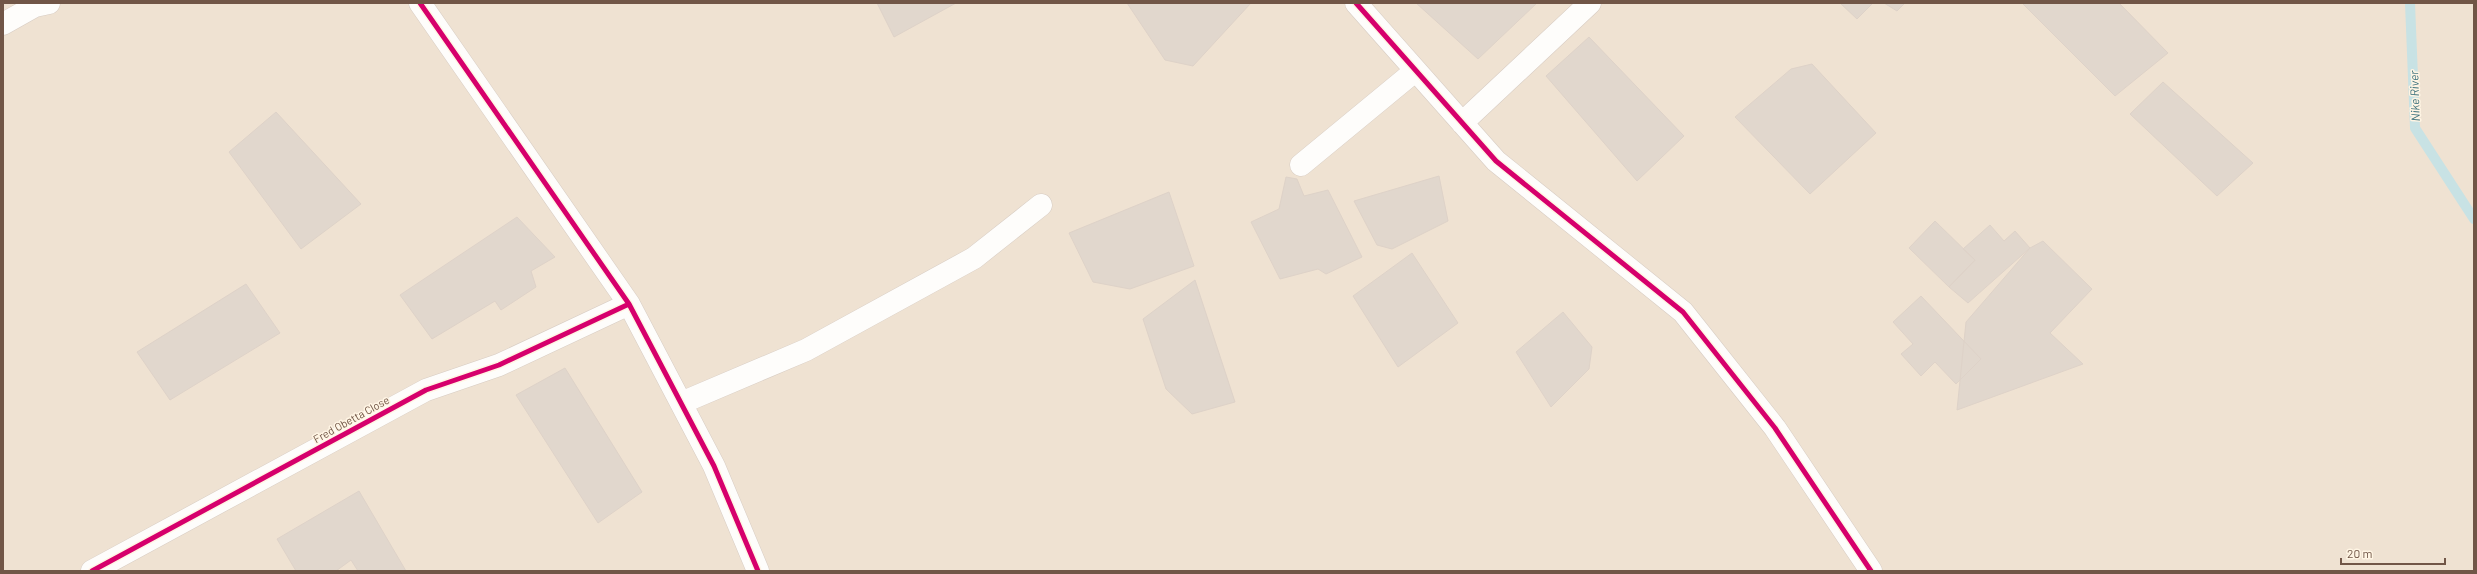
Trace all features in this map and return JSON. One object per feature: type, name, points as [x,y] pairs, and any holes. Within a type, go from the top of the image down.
[{"type":"street","points":[[3,24],[35,6],[49,3]]},
{"type":"street","points":[[420,3],[629,304],[714,466],[758,571]]},
{"type":"street","points":[[1356,3],[1415,72],[1496,160],[1683,312],[1775,428],[1871,571]]},
{"type":"street","points":[[1462,123],[1590,3]]},
{"type":"street","points":[[1301,165],[1415,72]]},
{"type":"street","points":[[680,403],[806,350],[974,258],[1041,205]]},
{"type":"street","name":"Fred Obetta Close","points":[[92,571],[426,390],[498,365],[629,304]]},
{"type":"shaded area","points":[[3,3],[2474,3],[2474,571],[3,571]]},
{"type":"building","points":[[877,3],[956,3],[894,37]]},
{"type":"building","points":[[1127,3],[1251,3],[1193,66],[1165,60]]},
{"type":"building","points":[[1416,3],[1537,3],[1478,59]]},
{"type":"building","points":[[1840,3],[1873,3],[1857,19]]},
{"type":"building","points":[[1884,3],[1905,3],[1897,11]]},
{"type":"building","points":[[2022,3],[2119,3],[2168,53],[2115,96]]},
{"type":"building","points":[[1589,37],[1684,136],[1637,181],[1546,76]]},
{"type":"building","points":[[1812,64],[1876,133],[1810,194],[1735,117],[1791,69]]},
{"type":"building","points":[[2163,82],[2253,163],[2217,196],[2130,114]]},
{"type":"building","points":[[276,112],[361,204],[301,249],[229,152]]},
{"type":"building","points":[[1439,176],[1448,221],[1392,249],[1377,245],[1354,201]]},
{"type":"building","points":[[1286,177],[1297,179],[1304,196],[1328,190],[1362,257],[1326,274],[1318,269],[1280,279],[1251,222],[1279,209]]},
{"type":"building","points":[[1169,192],[1194,266],[1130,289],[1093,282],[1069,233]]},
{"type":"building","points":[[517,217],[555,257],[531,271],[536,287],[501,310],[495,301],[432,339],[400,295]]},
{"type":"building","points":[[1935,221],[1975,260],[1949,287],[1909,248]]},
{"type":"building","points":[[1990,225],[2004,241],[2015,231],[2030,248],[1968,303],[1949,287],[1975,260],[1963,249]]},
{"type":"building","points":[[2043,241],[2092,289],[2050,333],[2083,364],[1957,410],[1966,322],[2030,248]]},
{"type":"building","points":[[1412,253],[1458,323],[1398,367],[1353,296]]},
{"type":"building","points":[[1195,280],[1235,402],[1192,414],[1166,389],[1143,319]]},
{"type":"building","points":[[246,284],[280,333],[170,400],[137,352]]},
{"type":"building","points":[[1921,296],[1981,359],[1956,384],[1935,362],[1921,376],[1901,354],[1913,344],[1893,322]]},
{"type":"building","points":[[1563,312],[1592,347],[1589,369],[1551,407],[1516,352]]},
{"type":"building","points":[[565,368],[642,492],[598,523],[516,395]]},
{"type":"building","points":[[359,491],[406,571],[358,571],[351,560],[336,571],[296,571],[277,539]]},
{"type":"waterway","name":"Nike River","points":[[2410,3],[2415,128],[2474,219]]},
{"type":"cycle path","points":[[420,3],[629,304],[714,466],[758,571]]},
{"type":"cycle path","points":[[1356,3],[1496,161],[1683,312],[1775,428],[1871,571]]},
{"type":"cycle path","points":[[92,571],[426,390],[499,365],[629,304]]}]
